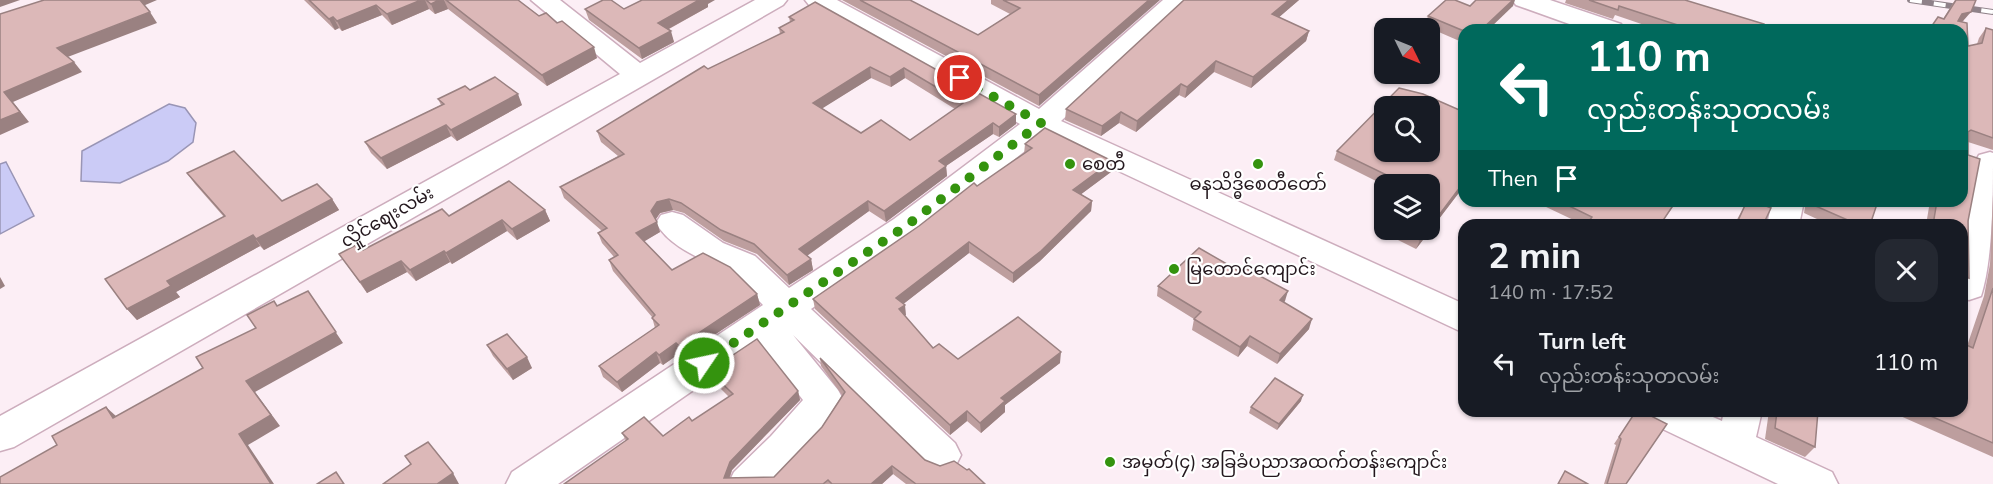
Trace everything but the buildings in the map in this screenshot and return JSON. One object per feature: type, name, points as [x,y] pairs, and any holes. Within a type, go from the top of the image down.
[{"type":"street","points":[[544,0],[638,75]]},
{"type":"street","name":"လှိုင်ဈေးလမ်း","points":[[5,424],[774,0]]},
{"type":"street","points":[[818,0],[1041,123],[1458,317]]},
{"type":"street","points":[[526,484],[906,226],[1041,123],[1178,0]]},
{"type":"street","points":[[1526,0],[1594,24]]},
{"type":"street","points":[[1969,287],[1982,159]]},
{"type":"street","points":[[672,223],[711,252],[742,265],[775,315],[825,400],[784,448],[748,484]]},
{"type":"street","points":[[775,315],[941,455]]},
{"type":"street","points":[[1689,417],[1739,428],[1818,484]]},
{"type":"water","points":[[169,104],[185,108],[196,123],[193,142],[168,161],[120,183],[81,181],[82,151]]},
{"type":"water","points":[[6,162],[34,216],[0,234],[0,164]]},
{"type":"railway","points":[[1910,0],[1993,12]]},
{"type":"place","name":"စေတီ","points":[[1070,164]]},
{"type":"place","name":"ဓနသိဒ္ဓိစေတီတော်","points":[[1258,164]]},
{"type":"place","name":"မြတောင်ကျောင်း","points":[[1174,269]]},
{"type":"place","name":"အမှတ်(၄) အခြခံပညာအထက်တန်းကျောင်း","points":[[1110,462]]},
{"type":"route","points":[[704,363],[906,226],[1041,123],[960,78]]}]
